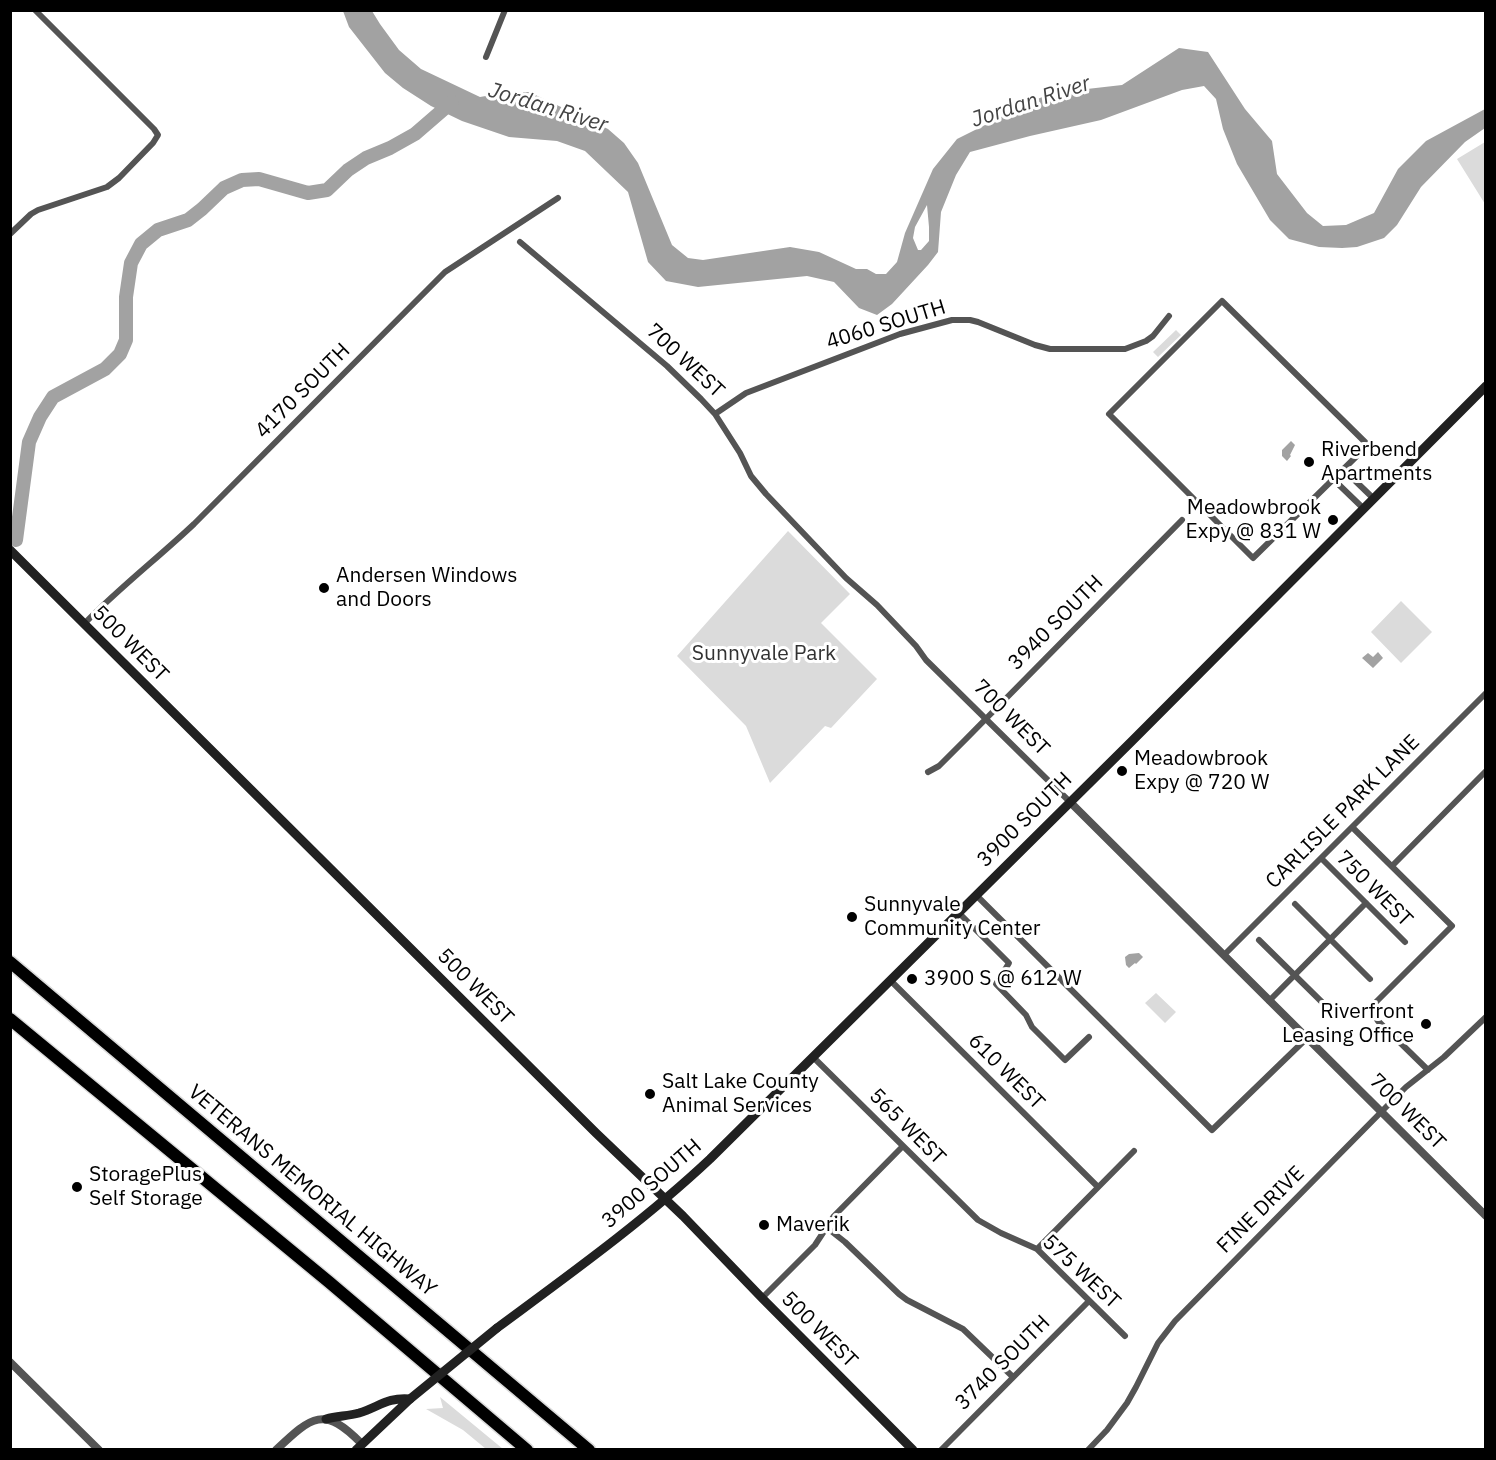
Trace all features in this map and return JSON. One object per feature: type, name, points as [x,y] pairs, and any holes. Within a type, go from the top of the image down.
[{"type":"highway","name":"VETERANS MEMORIAL HIGHWAY","points":[[10,962],[589,1449]]},
{"type":"highway","points":[[10,1019],[311,1267],[527,1449]]},
{"type":"main road","name":"3900 SOUTH","points":[[359,1446],[410,1400],[497,1328],[611,1244],[729,1141],[1485,386]]},
{"type":"main road","name":"500 WEST","points":[[10,550],[665,1199],[913,1449]]},
{"type":"main road","points":[[326,1419],[358,1413],[398,1398],[410,1400]]},
{"type":"street","points":[[10,234],[38,210],[107,187],[119,178],[158,135],[34,10]]},
{"type":"street","points":[[486,57],[506,10]]},
{"type":"street","name":"4170 SOUTH","points":[[84,624],[194,524],[445,272],[558,198]]},
{"type":"street","name":"700 WEST","points":[[520,242],[668,366],[715,414],[740,453],[751,476],[766,494],[846,578],[1485,1216]]},
{"type":"street","points":[[1222,301],[1368,444],[1333,479],[1254,558],[1109,414],[1222,301]]},
{"type":"street","name":"4060 SOUTH","points":[[715,414],[746,393],[900,334],[952,320],[978,322],[1050,349],[1091,350],[1125,349],[1146,341],[1170,316]]},
{"type":"street","points":[[1343,469],[1374,499]]},
{"type":"street","points":[[1333,479],[1364,509]]},
{"type":"street","name":"3940 SOUTH","points":[[928,772],[939,766],[1182,520]]},
{"type":"street","name":"CARLISLE PARK LANE","points":[[1224,955],[1485,693]]},
{"type":"street","points":[[1479,700],[1485,706]]},
{"type":"street","points":[[1392,866],[1485,771]]},
{"type":"street","points":[[1352,827],[1452,926],[1375,1003],[1371,1011],[1378,1021],[1428,1070]]},
{"type":"street","name":"750 WEST","points":[[1321,858],[1405,942]]},
{"type":"street","points":[[976,895],[1212,1130],[1307,1038]]},
{"type":"street","points":[[1269,1001],[1366,903]]},
{"type":"street","points":[[1295,904],[1370,979]]},
{"type":"street","points":[[958,912],[1009,963],[996,984],[1026,1015],[1032,1027],[1065,1060],[1089,1037]]},
{"type":"street","points":[[1259,940],[1334,1014]]},
{"type":"street","name":"610 WEST","points":[[890,980],[1098,1187]]},
{"type":"street","name":"FINE DRIVE","points":[[1088,1449],[1107,1430],[1127,1403],[1158,1343],[1175,1321],[1406,1087],[1444,1057],[1485,1017]]},
{"type":"street","name":"565 WEST","points":[[813,1057],[978,1220]]},
{"type":"street","points":[[762,1298],[815,1245],[834,1216],[903,1146]]},
{"type":"street","points":[[1037,1249],[1134,1151]]},
{"type":"street","name":"575 WEST","points":[[978,1220],[1000,1233],[1037,1249],[1125,1336]]},
{"type":"street","points":[[826,1227],[899,1294],[926,1311],[963,1329],[1013,1377]]},
{"type":"street","name":"3740 SOUTH","points":[[941,1449],[1089,1301]]},
{"type":"street","points":[[10,1362],[99,1449]]},
{"type":"street","points":[[276,1449],[296,1430],[316,1420],[326,1419],[340,1424],[359,1446]]},
{"type":"green space","points":[[1485,142],[1485,204],[1457,159]]},
{"type":"green space","points":[[1176,330],[1181,335],[1158,357],[1153,352]]},
{"type":"green space","name":"Sunnyvale Park","points":[[788,531],[850,594],[821,623],[877,679],[831,728],[825,726],[770,783],[746,726],[677,656]]},
{"type":"green space","points":[[1401,601],[1432,632],[1401,663],[1371,632]]},
{"type":"green space","points":[[1156,993],[1176,1012],[1165,1023],[1145,1003]]},
{"type":"green space","points":[[440,1397],[503,1449],[486,1449],[463,1430],[426,1409],[443,1408]]},
{"type":"water","name":"Jordan River","points":[[343,11],[372,11],[399,50],[421,69],[480,97],[529,92],[608,129],[624,143],[638,163],[672,245],[688,258],[703,260],[790,247],[819,252],[856,269],[867,269],[876,274],[886,274],[897,262],[905,233],[933,169],[957,139],[1052,93],[1122,85],[1179,48],[1208,52],[1245,109],[1272,141],[1277,174],[1307,213],[1323,226],[1346,225],[1374,213],[1398,169],[1426,141],[1485,109],[1485,128],[1465,142],[1421,187],[1397,225],[1384,238],[1357,247],[1342,248],[1319,247],[1289,239],[1270,220],[1237,164],[1223,129],[1216,99],[1204,86],[1182,90],[1101,120],[970,152],[956,175],[941,212],[938,252],[892,304],[877,315],[859,308],[834,282],[807,276],[698,287],[666,281],[648,262],[628,192],[585,151],[557,141],[509,137],[462,121],[431,106],[385,73],[349,27]],"holes":[[[927,205],[929,241],[921,250],[918,250],[913,238],[915,227]]]},
{"type":"water","points":[[1291,441],[1295,445],[1287,461],[1282,456],[1282,450]]},
{"type":"water","points":[[1378,652],[1383,658],[1373,668],[1362,658],[1368,653],[1373,657]]},
{"type":"water","points":[[1139,953],[1143,957],[1129,968],[1125,957]]},
{"type":"waterway","points":[[16,540],[29,442],[40,417],[53,397],[105,369],[120,354],[126,340],[126,297],[131,263],[141,244],[158,230],[188,220],[224,188],[242,180],[259,179],[308,193],[327,190],[348,170],[366,158],[415,134],[452,102]]},
{"type":"place","name":"Riverbend Apartments","points":[[1309,462]]},
{"type":"place","name":"Meadowbrook Expy @ 831 W","points":[[1333,520]]},
{"type":"place","name":"Andersen Windows and Doors","points":[[324,588]]},
{"type":"place","name":"Meadowbrook Expy @ 720 W","points":[[1122,771]]},
{"type":"place","name":"Sunnyvale Community Center","points":[[852,917]]},
{"type":"place","name":"3900 S @ 612 W","points":[[912,979]]},
{"type":"place","name":"Riverfront Leasing Office","points":[[1426,1024]]},
{"type":"place","name":"Salt Lake County Animal Services","points":[[650,1094]]},
{"type":"place","name":"StoragePlus Self Storage","points":[[77,1187]]},
{"type":"place","name":"Maverik","points":[[764,1225]]}]
